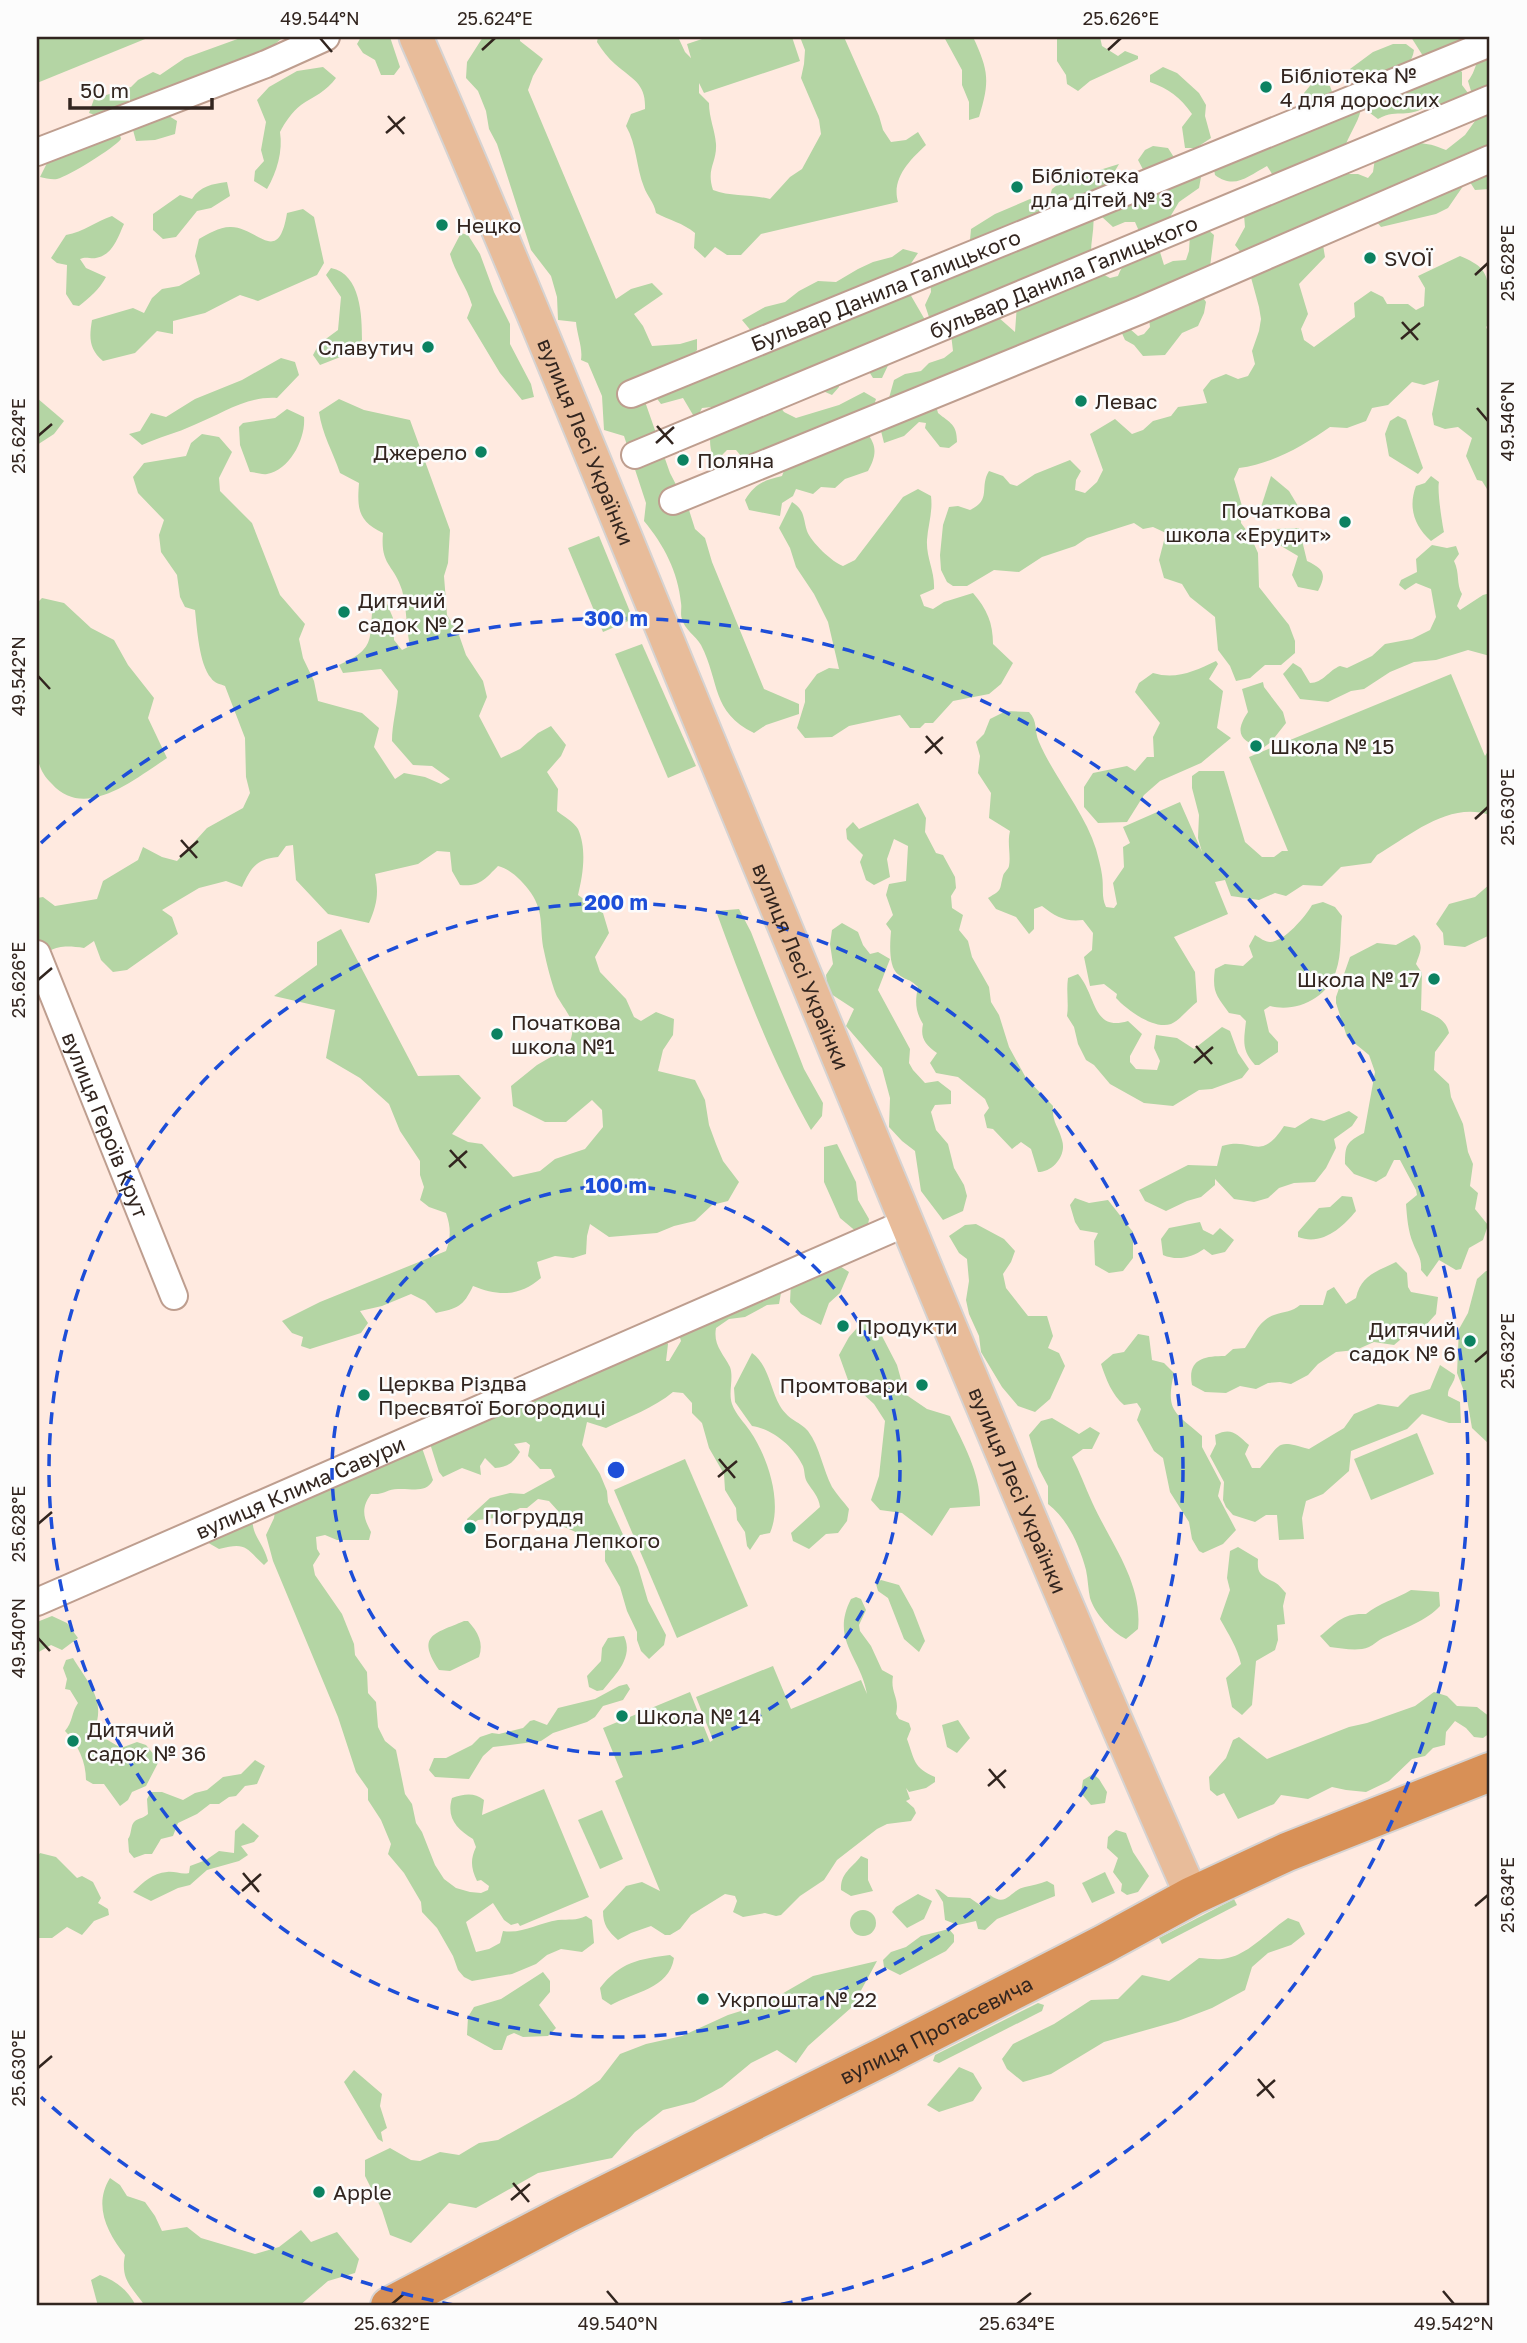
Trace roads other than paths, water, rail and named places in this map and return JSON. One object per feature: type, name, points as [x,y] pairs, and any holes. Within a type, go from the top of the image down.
[{"type":"highway","name":"вулиця Протасевича","points":[[390,2306],[566,2214],[955,2020],[1192,1896],[1287,1852],[1490,1773]]},
{"type":"main road","name":"вулиця Лесі Українки","points":[[416,37],[599,471],[1121,1734],[1192,1896]]},
{"type":"street","points":[[37,152],[266,64],[326,37]]},
{"type":"street","name":"Бульвар Данила Галицького","points":[[631,394],[1490,43]]},
{"type":"street","name":"бульвар Данила Галицького","points":[[635,455],[1490,99]]},
{"type":"street","points":[[673,501],[1141,310],[1490,159]]},
{"type":"street","name":"вулиця Героїв Крут","points":[[37,954],[174,1296]]},
{"type":"street","name":"вулиця Клима Савури","points":[[37,1602],[908,1222]]},
{"type":"place","name":"Бібліотека № 4 для дорослих","points":[[1266,87]]},
{"type":"place","name":"Бібліотека дла дітей № 3","points":[[1017,187]]},
{"type":"place","name":"Нецко","points":[[442,225]]},
{"type":"place","name":"SVOЇ","points":[[1370,258]]},
{"type":"place","name":"Славутич","points":[[428,347]]},
{"type":"place","name":"Левас","points":[[1081,401]]},
{"type":"place","name":"Джерело","points":[[481,452]]},
{"type":"place","name":"Поляна","points":[[683,460]]},
{"type":"place","name":"Початкова школа «Ерудит»","points":[[1345,522]]},
{"type":"place","name":"Дитячий садок № 2","points":[[344,612]]},
{"type":"place","name":"Школа № 15","points":[[1256,746]]},
{"type":"place","name":"Школа № 17","points":[[1434,979]]},
{"type":"place","name":"Початкова школа №1","points":[[497,1034]]},
{"type":"place","name":"Продукти","points":[[843,1326]]},
{"type":"place","name":"Дитячий садок № 6","points":[[1470,1341]]},
{"type":"place","name":"Промтовари","points":[[922,1385]]},
{"type":"place","name":"Церква Різдва Пресвятої Богородиці","points":[[364,1395]]},
{"type":"place","name":"Погруддя Богдана Лепкого","points":[[470,1528]]},
{"type":"place","name":"Школа № 14","points":[[622,1716]]},
{"type":"place","name":"Дитячий садок № 36","points":[[73,1741]]},
{"type":"place","name":"Укрпошта № 22","points":[[703,1999]]},
{"type":"place","name":"Apple","points":[[319,2192]]}]
